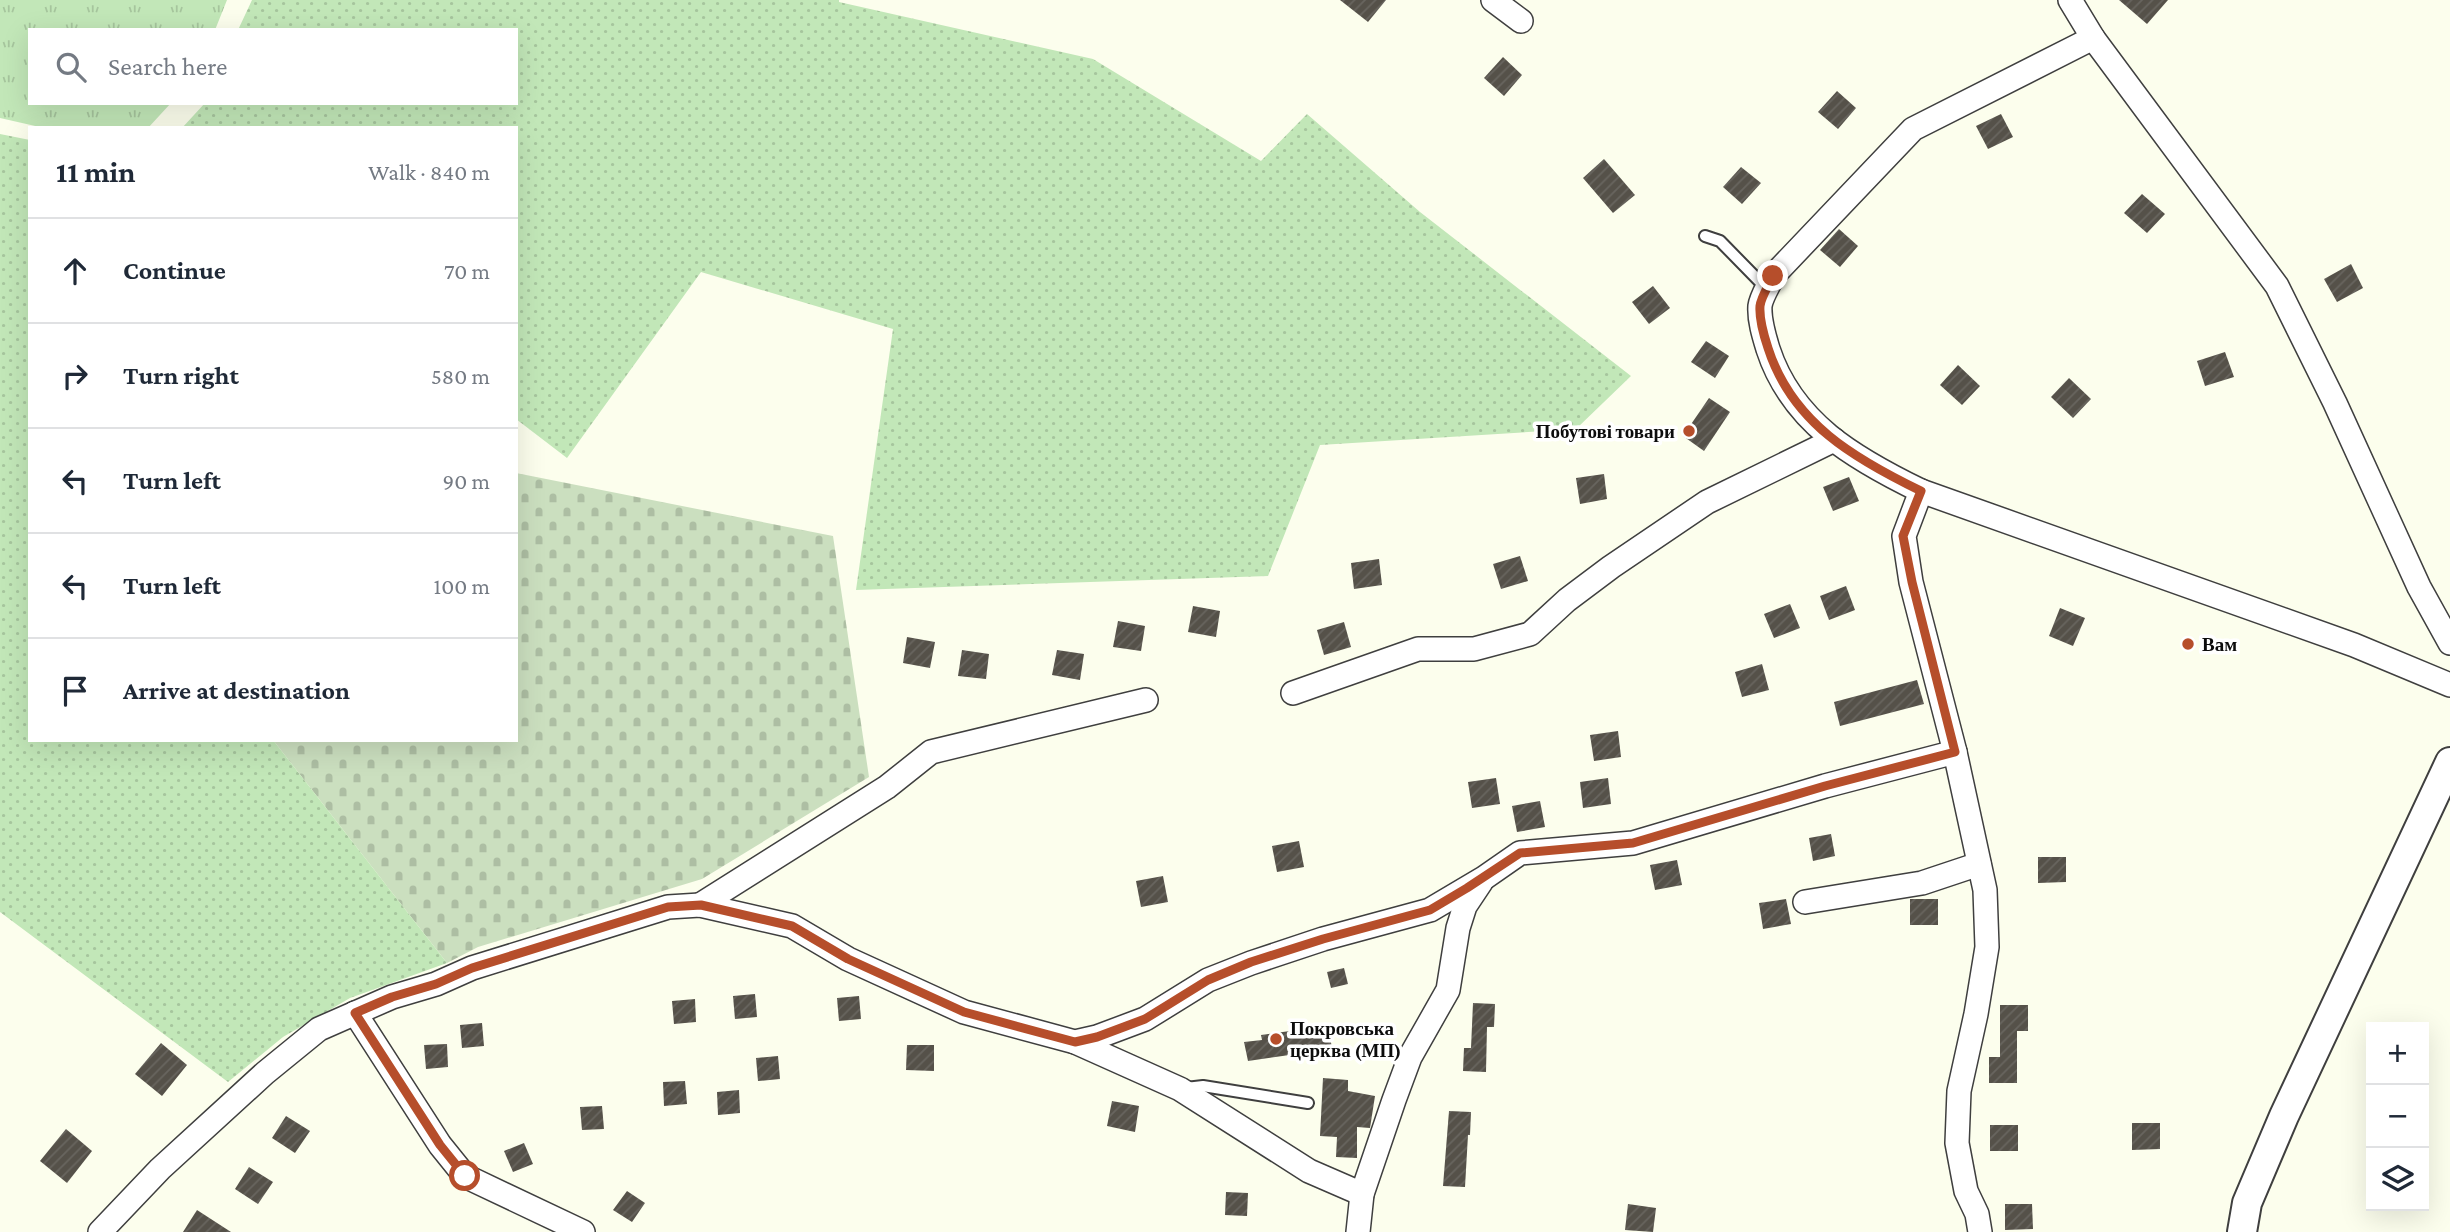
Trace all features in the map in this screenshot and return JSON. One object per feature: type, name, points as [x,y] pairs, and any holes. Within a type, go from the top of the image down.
[{"type":"street","points":[[1493,0],[1521,21]]},
{"type":"street","points":[[2070,0],[2093,38],[2277,286],[2335,403],[2419,587],[2450,643]]},
{"type":"street","points":[[2093,38],[1913,129],[1773,276],[1760,305],[1763,335],[1774,369],[1794,400],[1822,431],[1870,466],[1921,491],[2354,645],[2450,685]]},
{"type":"street","points":[[1293,693],[1418,649],[1474,649],[1530,635],[1567,600],[1611,566],[1707,502],[1834,440]]},
{"type":"street","points":[[1921,491],[1903,536],[1985,890],[1987,947],[1959,1091],[1957,1143],[1966,1191],[1977,1214],[1980,1232]]},
{"type":"street","points":[[701,905],[887,787],[931,751],[1146,700]]},
{"type":"street","points":[[1075,1042],[1097,1037],[1145,1019],[1208,980],[1251,962],[1430,910],[1520,853],[1633,843],[1825,786],[1955,752]]},
{"type":"street","points":[[2242,1232],[2247,1203],[2284,1116],[2450,762]]},
{"type":"street","points":[[1805,902],[1922,883],[1979,864]]},
{"type":"street","points":[[1359,1232],[1362,1194],[1410,1057],[1448,990],[1458,928],[1465,906],[1484,878]]},
{"type":"street","points":[[100,1232],[160,1169],[265,1073],[319,1029],[392,997],[436,984],[472,968],[668,907],[701,905],[792,926],[848,959],[964,1012],[1075,1042],[1180,1089],[1309,1171],[1362,1194]]},
{"type":"street","points":[[355,1013],[440,1145],[465,1176],[583,1232]]},
{"type":"lane","points":[[1705,236],[1720,242],[1767,289]]},
{"type":"lane","points":[[1180,1089],[1203,1086],[1308,1103]]},
{"type":"green space","points":[[0,0],[227,0],[216,28],[28,28],[28,105],[169,105],[150,126],[35,126],[0,118]]},
{"type":"green space","points":[[252,0],[839,0],[1093,59],[1261,161],[1307,114],[1420,212],[1631,376],[1576,429],[1320,445],[1268,576],[856,590],[893,329],[701,272],[567,458],[518,421],[518,126],[184,126],[203,105],[518,105],[518,28],[239,28]]},
{"type":"green space","points":[[0,134],[28,140],[28,742],[275,742],[447,963],[350,998],[283,1037],[228,1082],[0,912]]},
{"type":"green space","points":[[518,473],[833,536],[869,777],[702,879],[478,947],[447,963],[275,742],[518,742]]},
{"type":"building","points":[[1340,0],[1386,0],[1368,22]]},
{"type":"building","points":[[2119,0],[2168,0],[2147,24]]},
{"type":"building","points":[[1503,57],[1522,75],[1504,96],[1484,78]]},
{"type":"building","points":[[1837,91],[1856,108],[1838,129],[1818,112]]},
{"type":"building","points":[[2001,114],[2013,137],[1988,149],[1976,126]]},
{"type":"building","points":[[1604,159],[1635,195],[1613,213],[1583,178]]},
{"type":"building","points":[[1741,167],[1761,183],[1742,204],[1723,187]]},
{"type":"building","points":[[2142,194],[2165,214],[2147,233],[2124,213]]},
{"type":"building","points":[[1839,229],[1858,246],[1840,267],[1820,250]]},
{"type":"building","points":[[2351,264],[2363,288],[2337,302],[2324,279]]},
{"type":"building","points":[[1653,286],[1670,308],[1649,324],[1632,302]]},
{"type":"building","points":[[1706,341],[1729,356],[1715,378],[1691,362]]},
{"type":"building","points":[[2225,352],[2234,377],[2205,386],[2197,361]]},
{"type":"building","points":[[1958,365],[1980,386],[1962,405],[1940,385]]},
{"type":"building","points":[[2069,378],[2091,399],[2073,418],[2051,397]]},
{"type":"building","points":[[1709,398],[1730,412],[1704,451],[1683,436]]},
{"type":"building","points":[[1604,474],[1607,499],[1580,504],[1576,478]]},
{"type":"building","points":[[1849,477],[1859,501],[1833,511],[1823,487]]},
{"type":"building","points":[[1520,556],[1528,581],[1501,589],[1493,564]]},
{"type":"building","points":[[1379,559],[1382,585],[1354,589],[1351,563]]},
{"type":"building","points":[[1846,586],[1855,610],[1829,620],[1820,596]]},
{"type":"building","points":[[1790,604],[1800,628],[1774,638],[1764,614]]},
{"type":"building","points":[[1193,606],[1220,611],[1216,637],[1188,632]]},
{"type":"building","points":[[2060,608],[2085,618],[2073,646],[2049,636]]},
{"type":"building","points":[[1118,621],[1145,626],[1141,651],[1113,647]]},
{"type":"building","points":[[1344,622],[1351,647],[1324,655],[1317,630]]},
{"type":"building","points":[[907,637],[935,642],[930,668],[903,663]]},
{"type":"building","points":[[962,650],[989,654],[986,679],[958,676]]},
{"type":"building","points":[[1057,650],[1084,654],[1080,680],[1052,675]]},
{"type":"building","points":[[1762,664],[1769,690],[1742,697],[1735,672]]},
{"type":"building","points":[[1917,680],[1924,704],[1840,726],[1834,702]]},
{"type":"building","points":[[1618,731],[1621,757],[1594,761],[1590,735]]},
{"type":"building","points":[[1496,778],[1500,804],[1472,808],[1468,782]]},
{"type":"building","points":[[1608,778],[1611,804],[1583,808],[1580,782]]},
{"type":"building","points":[[1540,801],[1545,827],[1517,832],[1512,806]]},
{"type":"building","points":[[1831,834],[1835,856],[1813,861],[1809,838]]},
{"type":"building","points":[[1299,841],[1304,867],[1277,872],[1272,846]]},
{"type":"building","points":[[2038,857],[2066,857],[2066,882],[2038,883]]},
{"type":"building","points":[[1677,860],[1682,885],[1655,890],[1650,865]]},
{"type":"building","points":[[1163,876],[1168,902],[1141,907],[1136,881]]},
{"type":"building","points":[[1786,899],[1791,924],[1763,929],[1759,903]]},
{"type":"building","points":[[1910,899],[1938,899],[1938,925],[1910,925]]},
{"type":"building","points":[[1344,968],[1348,984],[1331,988],[1327,972]]},
{"type":"building","points":[[755,994],[757,1017],[735,1019],[733,996]]},
{"type":"building","points":[[859,996],[861,1019],[839,1021],[837,998]]},
{"type":"building","points":[[695,999],[696,1022],[674,1024],[672,1001]]},
{"type":"building","points":[[1473,1003],[1495,1004],[1494,1027],[1487,1027],[1486,1072],[1463,1071],[1464,1048],[1471,1048]]},
{"type":"building","points":[[2000,1005],[2028,1005],[2028,1031],[2017,1031],[2017,1083],[1989,1083],[1989,1057],[2000,1057]]},
{"type":"building","points":[[482,1023],[484,1046],[462,1048],[460,1025]]},
{"type":"building","points":[[1329,1029],[1332,1049],[1248,1061],[1244,1042],[1262,1040],[1261,1035],[1290,1031],[1290,1035]]},
{"type":"building","points":[[161,1043],[187,1065],[162,1096],[135,1074]]},
{"type":"building","points":[[447,1044],[448,1067],[426,1069],[424,1045]]},
{"type":"building","points":[[907,1045],[934,1045],[934,1071],[906,1070]]},
{"type":"building","points":[[778,1056],[780,1079],[758,1081],[756,1058]]},
{"type":"building","points":[[1323,1078],[1348,1080],[1348,1091],[1375,1096],[1370,1128],[1357,1127],[1357,1158],[1336,1157],[1337,1137],[1320,1136]]},
{"type":"building","points":[[685,1081],[687,1104],[664,1106],[663,1082]]},
{"type":"building","points":[[739,1090],[740,1113],[718,1115],[717,1092]]},
{"type":"building","points":[[1112,1101],[1139,1106],[1135,1132],[1107,1126]]},
{"type":"building","points":[[602,1106],[604,1129],[582,1130],[580,1107]]},
{"type":"building","points":[[1449,1111],[1471,1112],[1465,1187],[1443,1186]]},
{"type":"building","points":[[286,1116],[310,1131],[295,1153],[272,1138]]},
{"type":"building","points":[[2132,1123],[2160,1123],[2160,1149],[2132,1150]]},
{"type":"building","points":[[1990,1125],[2018,1125],[2018,1151],[1990,1151]]},
{"type":"building","points":[[66,1129],[92,1151],[67,1183],[40,1161]]},
{"type":"building","points":[[524,1143],[533,1164],[513,1172],[504,1151]]},
{"type":"building","points":[[249,1167],[273,1182],[258,1204],[235,1189]]},
{"type":"building","points":[[627,1191],[645,1203],[632,1222],[613,1210]]},
{"type":"building","points":[[1226,1192],[1248,1193],[1247,1216],[1225,1215]]},
{"type":"building","points":[[1628,1204],[1656,1208],[1653,1232],[1625,1230]]},
{"type":"building","points":[[2005,1204],[2032,1204],[2033,1229],[2005,1230]]},
{"type":"building","points":[[197,1210],[231,1232],[183,1232]]},
{"type":"place","name":"Побутові товари","points":[[1689,431]]},
{"type":"place","name":"Вам","points":[[2188,644]]},
{"type":"place","name":"Покровська церква (МП)","points":[[1276,1039]]},
{"type":"route","points":[[465,1176],[440,1145],[355,1013],[472,968],[668,907],[701,905],[792,926],[848,959],[964,1012],[1075,1042],[1097,1037],[1145,1019],[1208,980],[1251,962],[1430,910],[1520,853],[1633,843],[1825,786],[1955,752],[1903,536],[1921,491],[1870,466],[1822,431],[1794,400],[1774,369],[1763,335],[1760,305],[1773,276]]}]
